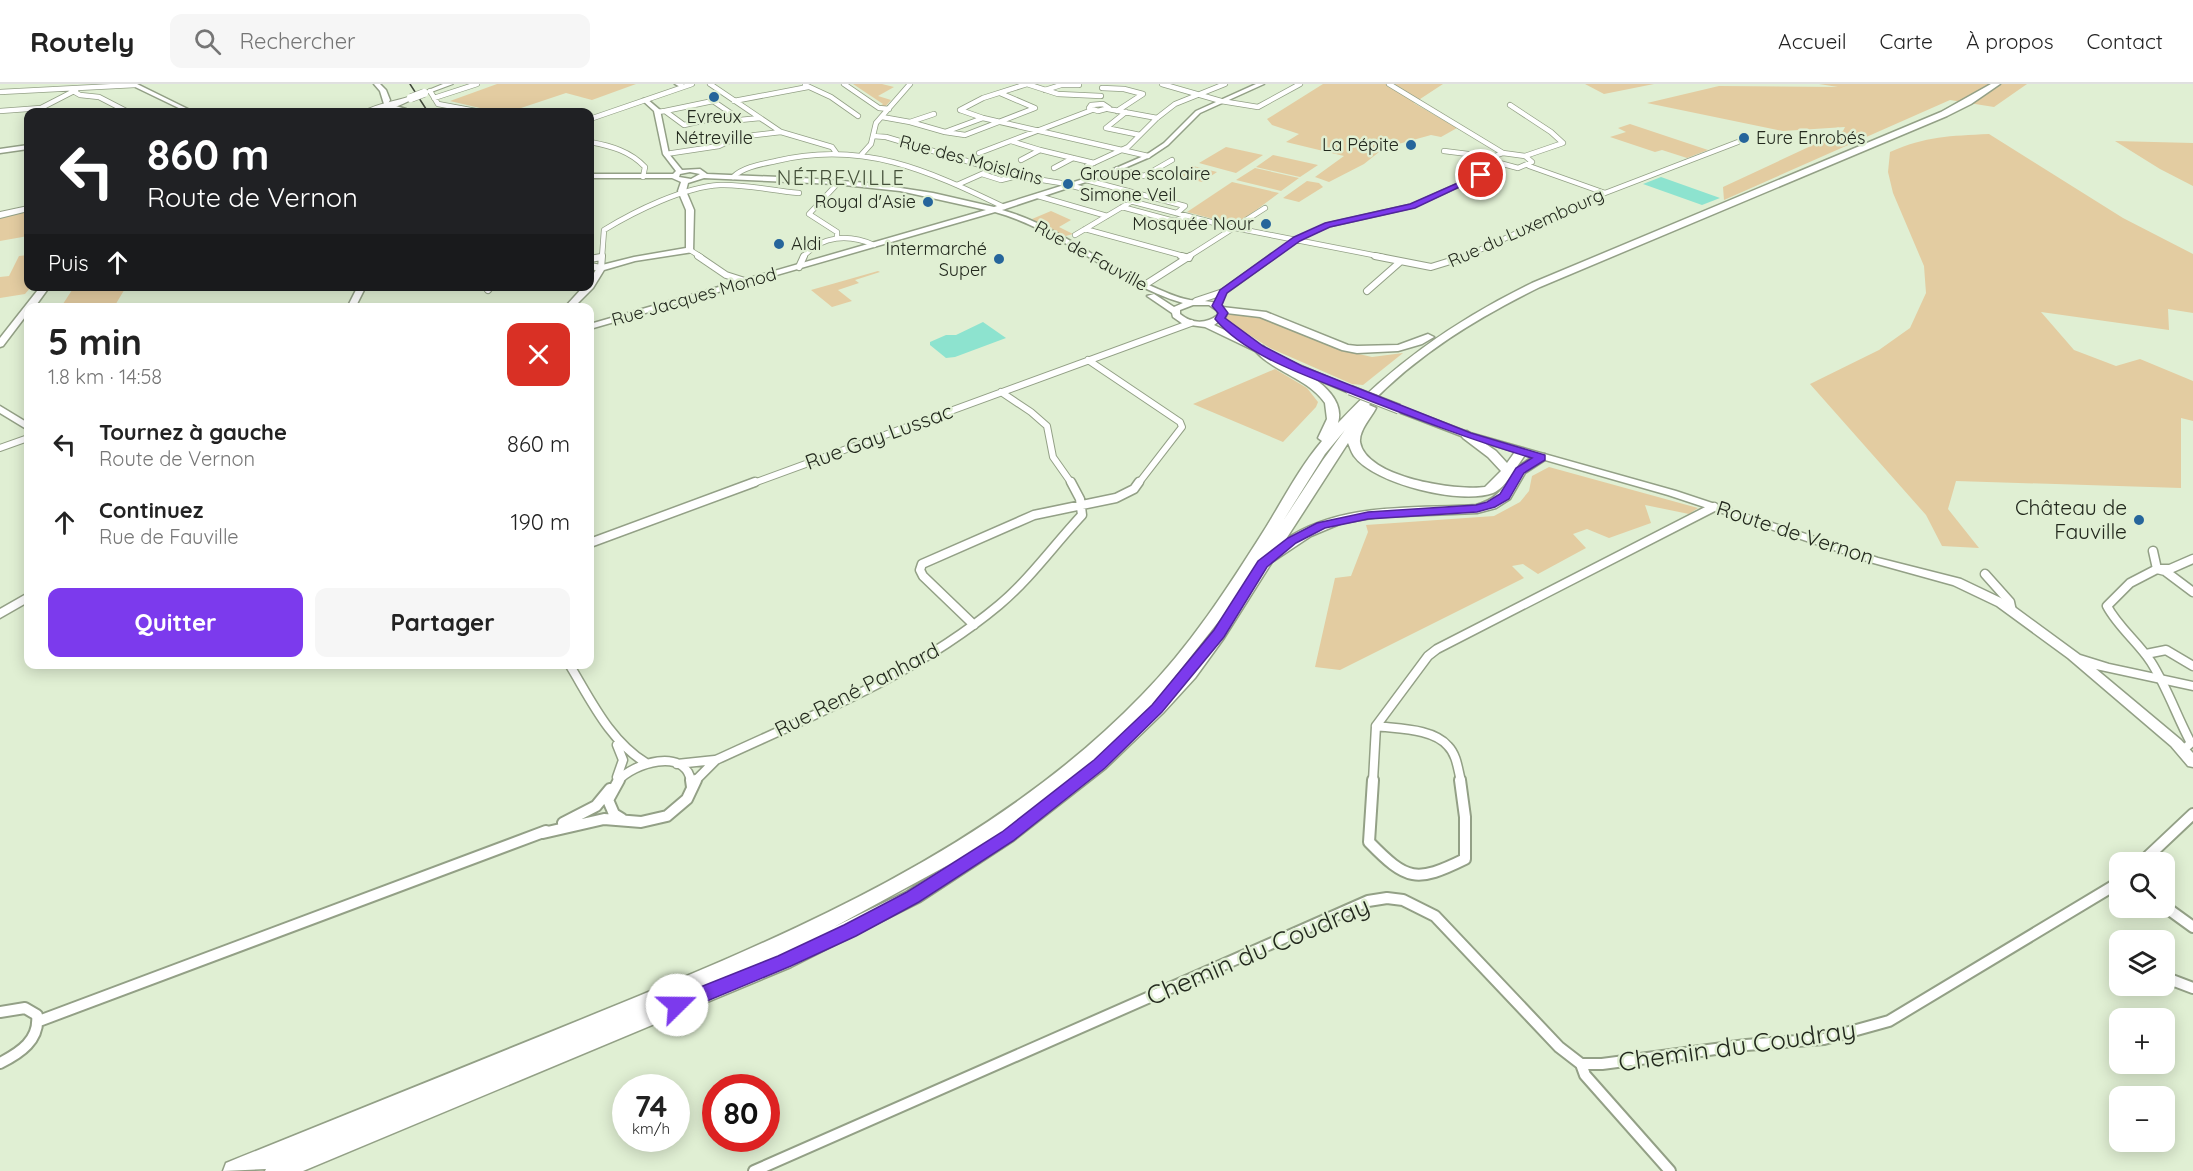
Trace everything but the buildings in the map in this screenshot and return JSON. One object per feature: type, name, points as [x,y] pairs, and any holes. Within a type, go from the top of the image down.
[{"type":"highway","points":[[1220,312],[1262,314],[1346,348],[1372,351],[1402,348],[1453,328],[1536,285],[1944,114],[1974,99],[1996,84]]},
{"type":"highway","points":[[276,1171],[784,961],[913,897],[1007,836],[1100,764],[1133,733],[1188,674],[1219,634],[1329,460],[1370,408],[1389,388],[1435,351],[1467,328],[1527,295],[1959,113],[2006,84]]},
{"type":"highway","points":[[234,1171],[751,958],[838,918],[899,886],[992,829],[1088,756],[1172,673],[1217,614],[1320,452],[1355,410],[1383,382],[1453,328]]},
{"type":"highway","points":[[1259,348],[1264,354],[1310,382],[1330,400],[1334,412],[1333,421],[1322,441],[1320,452]]},
{"type":"highway","points":[[1370,408],[1353,443],[1359,455],[1387,472],[1440,491],[1472,493],[1490,490],[1499,483],[1521,452]]},
{"type":"highway","points":[[1467,435],[1492,454],[1507,470]]},
{"type":"highway","points":[[1262,564],[1292,540],[1336,521],[1368,515],[1477,509],[1491,505],[1505,496],[1520,471],[1541,457]]},
{"type":"main road","points":[[396,104],[430,94],[450,84]]},
{"type":"main road","points":[[0,215],[24,210]]},
{"type":"street","points":[[377,84],[396,104]]},
{"type":"street","points":[[454,108],[438,104],[430,94],[477,84]]},
{"type":"street","points":[[594,118],[680,85],[692,84]]},
{"type":"street","points":[[710,84],[781,132],[832,147],[837,154]]},
{"type":"street","points":[[844,84],[879,108],[889,109]]},
{"type":"street","points":[[862,154],[870,146],[876,123],[910,84]]},
{"type":"street","points":[[1101,96],[1066,96],[1027,84],[983,98],[960,110],[983,118],[1148,156]]},
{"type":"street","points":[[1162,84],[1221,101],[1258,107],[1300,84]]},
{"type":"street","points":[[1087,166],[1122,150],[1175,104],[1224,84]]},
{"type":"street","name":"Rue Jacques Monod","points":[[594,326],[995,210],[1117,169],[1148,156],[1166,144],[1192,116],[1262,84]]},
{"type":"street","points":[[1389,84],[1503,153],[1525,156],[1563,143],[1551,132],[1510,105]]},
{"type":"street","points":[[0,92],[76,90],[134,85],[183,108]]},
{"type":"street","points":[[661,111],[806,85],[831,97],[858,116]]},
{"type":"street","points":[[1044,90],[1060,85],[1079,85]]},
{"type":"street","points":[[1100,104],[1102,86],[1143,94],[1116,111]]},
{"type":"street","points":[[76,90],[80,95]]},
{"type":"street","points":[[41,108],[76,90]]},
{"type":"street","points":[[882,117],[962,136],[1035,108],[1000,93]]},
{"type":"street","points":[[58,99],[80,95],[99,97],[120,108]]},
{"type":"street","points":[[645,100],[684,124],[732,114]]},
{"type":"street","points":[[713,101],[740,120],[760,118]]},
{"type":"street","points":[[1092,110],[1089,106],[1100,104],[1108,106],[1108,109]]},
{"type":"street","points":[[979,153],[1092,110],[1108,109],[1157,118]]},
{"type":"street","points":[[0,111],[24,110]]},
{"type":"street","points":[[661,111],[667,155],[677,174],[677,180],[685,181],[704,176],[703,172],[690,170],[667,155]]},
{"type":"street","points":[[1126,112],[1106,128],[1140,135]]},
{"type":"street","points":[[910,122],[934,114]]},
{"type":"street","points":[[945,132],[983,118]]},
{"type":"street","points":[[667,155],[719,146],[738,137],[781,132]]},
{"type":"street","name":"Rue des Moislains","points":[[873,136],[886,137],[1017,176],[1069,185],[1187,216]]},
{"type":"street","points":[[1011,141],[1094,163]]},
{"type":"street","points":[[594,142],[640,160],[645,167],[643,177]]},
{"type":"street","name":"Rue du Luxembourg","points":[[1187,216],[1236,229],[1297,239],[1400,262],[1424,266],[1445,265],[1605,194],[1738,142]]},
{"type":"street","points":[[0,151],[24,148]]},
{"type":"street","points":[[1021,160],[1040,150]]},
{"type":"street","points":[[1444,151],[1492,158],[1503,153]]},
{"type":"street","points":[[732,177],[737,173],[774,161],[837,154],[862,154],[957,185],[1004,207]]},
{"type":"street","points":[[1525,156],[1532,162],[1529,166]]},
{"type":"street","points":[[1054,168],[1073,158]]},
{"type":"street","points":[[1492,158],[1492,161],[1501,166],[1513,168],[1529,166],[1605,194]]},
{"type":"street","points":[[1117,169],[1144,176],[1172,160]]},
{"type":"street","points":[[1177,315],[1179,306],[1223,292],[1297,239],[1328,225],[1424,202],[1501,166]]},
{"type":"street","points":[[957,185],[993,169]]},
{"type":"street","points":[[594,176],[643,177],[677,174],[690,170]]},
{"type":"street","points":[[982,174],[1001,180],[1017,176]]},
{"type":"street","name":"Rue de Fauville","points":[[704,176],[840,181],[900,188],[995,210],[1041,228],[1143,286],[1220,312]]},
{"type":"street","points":[[1086,180],[1185,206],[1177,213]]},
{"type":"street","points":[[685,181],[683,195],[690,210],[690,250]]},
{"type":"street","points":[[837,237],[837,232],[809,214],[840,181]]},
{"type":"street","points":[[594,279],[602,268],[604,230],[625,218],[683,195],[721,185],[799,193]]},
{"type":"street","points":[[1075,235],[1143,195]]},
{"type":"street","points":[[1038,196],[1107,216]]},
{"type":"street","points":[[1122,207],[1174,221],[1187,216]]},
{"type":"street","points":[[1143,286],[1236,229],[1265,208]]},
{"type":"street","name":"Rue de Fauville","points":[[995,210],[1037,229],[1191,323],[1206,324]]},
{"type":"street","points":[[1085,228],[1189,258]]},
{"type":"street","name":"Rue Jacques Monod","points":[[799,267],[806,255],[823,240],[837,237],[874,245]]},
{"type":"street","points":[[594,267],[602,268],[634,259],[690,250],[726,275],[748,282]]},
{"type":"street","points":[[594,258],[601,257]]},
{"type":"street","points":[[1367,291],[1400,262]]},
{"type":"street","points":[[33,303],[42,291]]},
{"type":"street","points":[[573,303],[584,291]]},
{"type":"street","points":[[1223,292],[1220,312],[1206,324],[1259,348]]},
{"type":"street","points":[[1220,312],[1259,348]]},
{"type":"street","points":[[0,344],[24,314]]},
{"type":"street","name":"Rue Gay Lussac","points":[[1169,329],[1177,315]]},
{"type":"street","name":"Rue Gay Lussac","points":[[594,542],[1169,329],[1191,323]]},
{"type":"street","name":"Route de Vernon","points":[[1259,348],[1298,368],[1350,390],[1467,435],[1631,481],[1874,560],[1957,582],[1990,597],[2072,655],[2189,745],[2193,762]]},
{"type":"street","points":[[974,625],[923,576],[920,570],[922,564],[1034,515],[1116,498],[1134,489],[1182,427],[1179,422],[1088,360]]},
{"type":"street","points":[[1001,392],[1046,424],[1051,434],[1052,456],[1083,506]]},
{"type":"street","points":[[0,409],[24,424]]},
{"type":"street","points":[[0,448],[24,439]]},
{"type":"street","name":"Rue René Panhard","points":[[692,788],[697,777],[716,760],[884,681],[939,651],[1017,589],[1082,515],[1083,506]]},
{"type":"street","points":[[1376,726],[1429,735],[1448,745],[1457,762],[1461,786],[1467,840],[1465,859],[1426,876],[1413,877],[1396,870],[1369,842],[1376,726],[1428,656],[1437,649],[1714,507]]},
{"type":"street","points":[[1054,511],[1066,514],[1075,522]]},
{"type":"street","points":[[2153,551],[2157,569]]},
{"type":"street","points":[[2189,745],[2145,654],[2115,620],[2108,606],[2130,583],[2157,569],[2170,569],[2193,559]]},
{"type":"street","points":[[2157,569],[2165,571],[2193,592]]},
{"type":"street","points":[[1985,574],[2010,602],[2012,611]]},
{"type":"street","points":[[0,614],[24,599]]},
{"type":"street","points":[[2145,654],[2166,650],[2177,654],[2193,666]]},
{"type":"street","points":[[2072,655],[2107,668],[2193,686]]},
{"type":"street","points":[[572,669],[621,751],[623,760],[612,786],[609,805],[614,814],[622,819]]},
{"type":"street","points":[[608,726],[627,751],[646,763]]},
{"type":"street","name":"Rue René Panhard","points":[[676,764],[716,760]]},
{"type":"street","points":[[39,1021],[543,833],[596,806],[612,786],[632,768],[646,763],[664,761],[676,764],[690,775],[692,788],[687,799],[667,816],[641,822],[604,819],[543,833]]},
{"type":"street","points":[[2153,852],[2193,814]]},
{"type":"street","name":"Chemin du Coudray","points":[[754,1171],[1357,906],[1387,897],[1415,902],[1435,915],[1558,1047],[1581,1064],[1602,1065],[1746,1045],[1824,1039],[1889,1021],[2109,889]]},
{"type":"street","points":[[2175,914],[2193,927]]},
{"type":"street","points":[[2175,981],[2193,988]]},
{"type":"street","points":[[0,1012],[25,1008],[38,1015],[39,1021],[31,1040],[22,1049],[0,1063]]},
{"type":"street","points":[[1581,1064],[1585,1075],[1670,1171]]},
{"type":"shaded area","points":[[497,84],[636,84],[592,100],[566,93],[521,108],[480,108],[450,101]]},
{"type":"shaded area","points":[[853,84],[882,84],[894,87],[878,96],[891,100],[885,107],[880,106],[883,104]]},
{"type":"shaded area","points":[[1323,84],[1443,84],[1414,103],[1457,128],[1441,137],[1431,135],[1384,148],[1364,164],[1329,182],[1315,177],[1344,156],[1286,142],[1299,134],[1272,125],[1267,119]]},
{"type":"shaded area","points":[[1585,84],[1654,84],[1604,94]]},
{"type":"shaded area","points":[[1819,84],[2027,84],[1994,107],[1950,100],[1724,200],[1723,187],[1843,131],[1845,127],[1783,131],[1647,103],[1719,86],[1838,87]]},
{"type":"shaded area","points":[[1630,124],[1708,150],[1687,158],[1662,150],[1655,152],[1610,137],[1626,132],[1618,128]]},
{"type":"shaded area","points":[[1989,134],[2123,218],[2193,254],[2193,313],[2168,309],[2169,330],[2041,312],[2074,350],[2116,366],[2140,359],[2193,381],[2193,421],[2181,418],[2181,488],[1956,481],[1948,509],[1979,548],[1942,546],[1926,515],[1810,384],[1879,350],[1910,328],[1926,293],[1924,266],[1893,193],[1888,172],[1890,152],[1927,140]]},
{"type":"shaded area","points":[[2115,141],[2193,143],[2193,186],[2160,169]]},
{"type":"shaded area","points":[[1226,147],[1263,155],[1236,173],[1199,163]]},
{"type":"shaded area","points":[[1273,155],[1318,165],[1300,177],[1256,167]]},
{"type":"shaded area","points":[[1193,166],[1217,172],[1202,182],[1178,176]]},
{"type":"shaded area","points":[[1255,168],[1299,178],[1281,191],[1236,180]]},
{"type":"shaded area","points":[[1307,181],[1319,183],[1323,187],[1299,202],[1283,198]]},
{"type":"shaded area","points":[[1232,182],[1279,193],[1236,225],[1187,212]]},
{"type":"shaded area","points":[[1051,211],[1071,220],[1059,227],[1073,234],[1062,237],[1032,219]]},
{"type":"shaded area","points":[[24,213],[24,237],[0,241],[0,217]]},
{"type":"shaded area","points":[[24,255],[24,291],[28,291],[25,294],[0,298],[0,277],[9,276],[19,256]]},
{"type":"shaded area","points":[[880,272],[855,280],[859,283],[838,290],[852,301],[832,307],[811,290]]},
{"type":"shaded area","points":[[71,291],[124,291],[116,303],[64,303]]},
{"type":"shaded area","points":[[1228,314],[1261,317],[1341,350],[1372,357],[1403,353],[1363,385],[1352,384],[1270,348],[1224,319]]},
{"type":"shaded area","points":[[1275,369],[1307,388],[1318,402],[1283,442],[1193,404]]},
{"type":"shaded area","points":[[1549,467],[1698,508],[1689,514],[1645,505],[1651,523],[1609,538],[1587,529],[1573,534],[1586,548],[1538,574],[1523,564],[1512,566],[1524,578],[1340,670],[1315,667],[1335,578],[1351,576],[1368,532],[1366,525],[1494,516],[1520,502],[1529,491],[1532,476]]},
{"type":"water","points":[[1661,177],[1720,198],[1702,205],[1643,184]]},
{"type":"water","points":[[983,322],[1006,338],[955,357],[946,358],[930,345],[930,342],[946,335],[956,335]]},
{"type":"railway","points":[[410,84],[425,108]]},
{"type":"place","name":"Evreux Nétreville","points":[[714,97]]},
{"type":"place","name":"Eure Enrobés","points":[[1744,138]]},
{"type":"place","name":"La Pépite","points":[[1411,145]]},
{"type":"place","name":"Groupe scolaire Simone Veil","points":[[1068,184]]},
{"type":"place","name":"Royal d'Asie","points":[[928,202]]},
{"type":"place","name":"Mosquée Nour","points":[[1266,224]]},
{"type":"place","name":"Aldi","points":[[779,244]]},
{"type":"place","name":"Intermarché Super","points":[[999,259]]},
{"type":"place","name":"Château de Fauville","points":[[2139,520]]},
{"type":"district","name":"NÉTREVILLE","points":[[841,178]]},
{"type":"route","points":[[677,1005],[784,961],[913,897],[960,868],[1054,801],[1100,764],[1157,709],[1219,634],[1262,564],[1292,540],[1336,521],[1368,515],[1477,509],[1491,505],[1505,496],[1520,471],[1541,457],[1467,435],[1298,368],[1259,348],[1232,330],[1220,319],[1223,313],[1217,306],[1223,292],[1297,239],[1328,225],[1424,202],[1481,175]]}]
